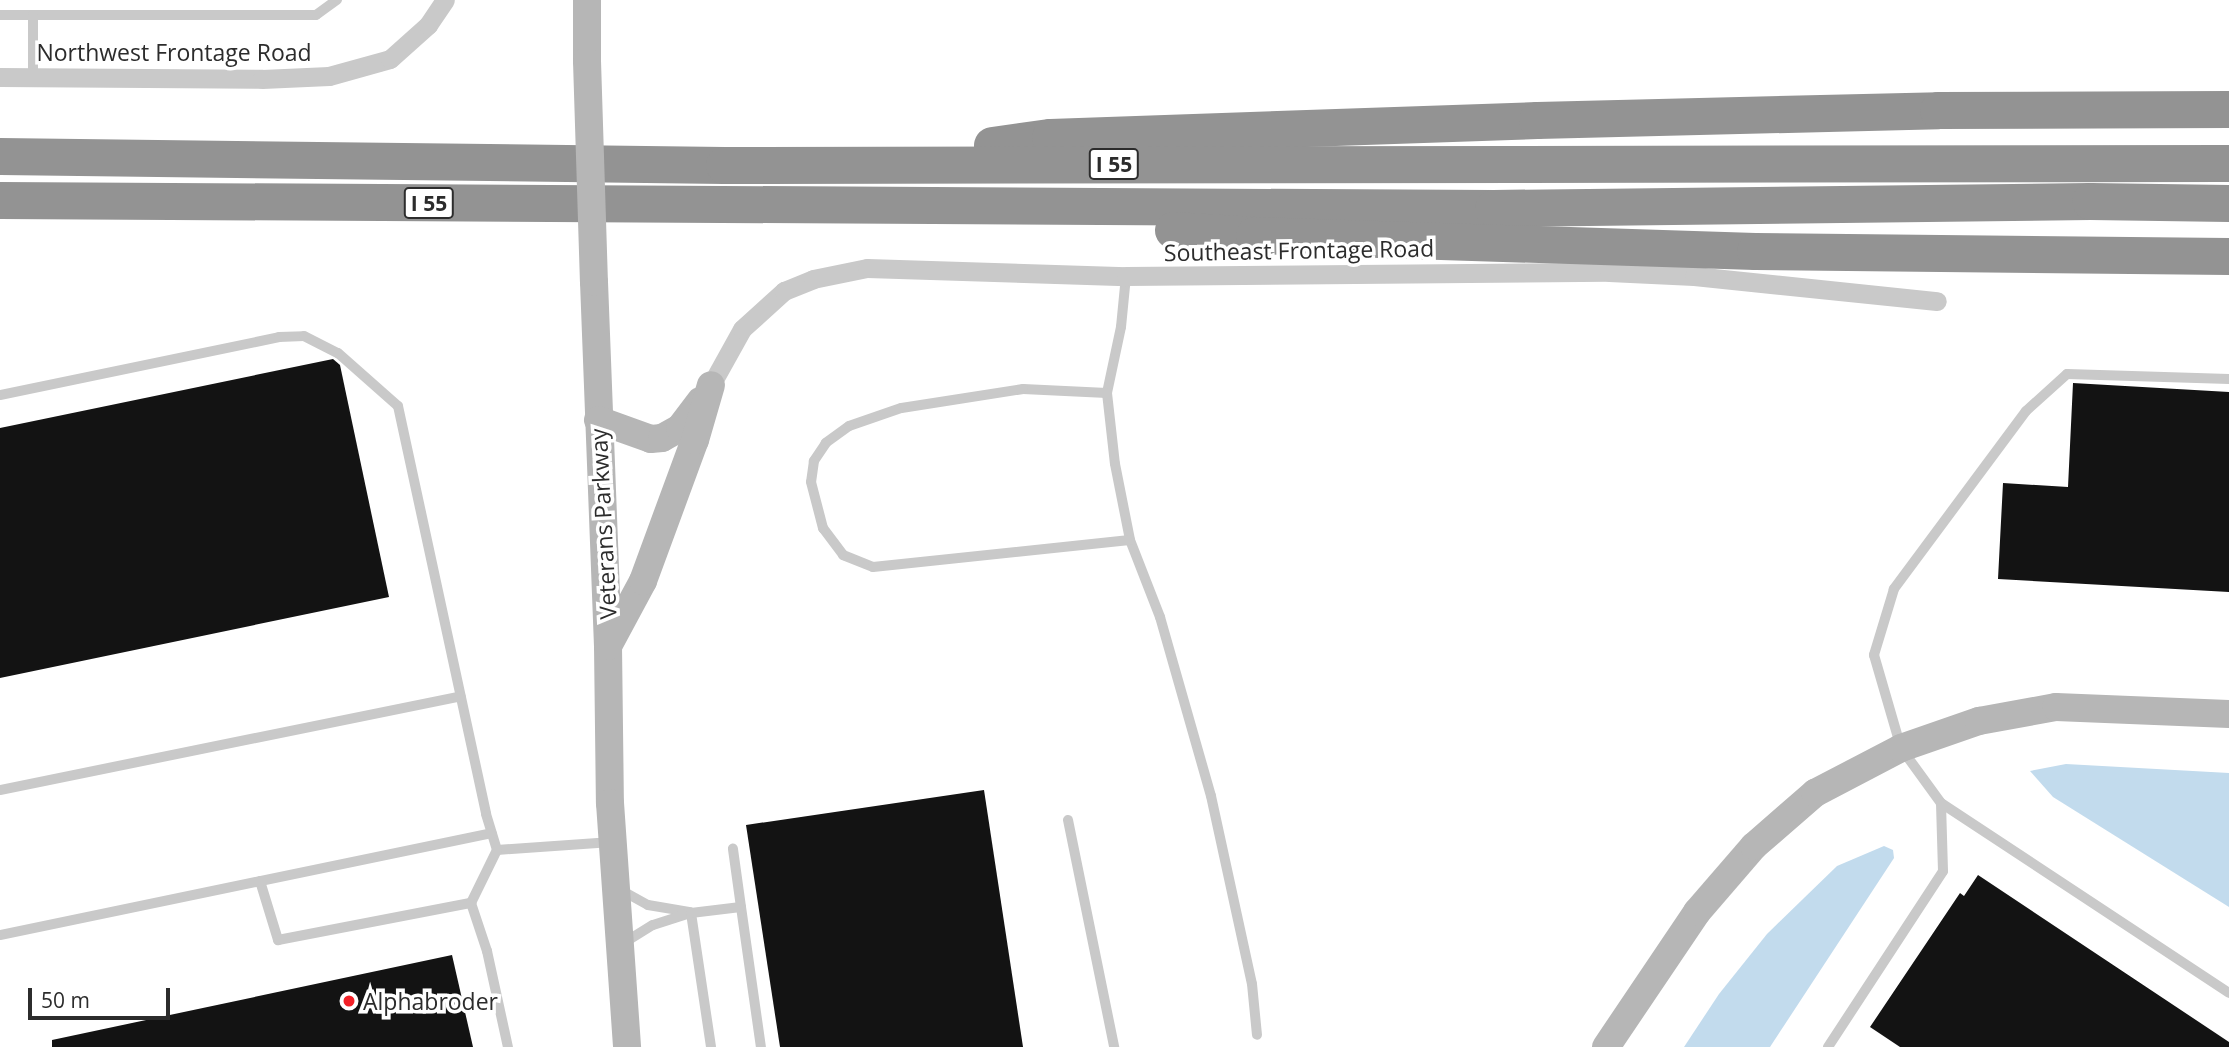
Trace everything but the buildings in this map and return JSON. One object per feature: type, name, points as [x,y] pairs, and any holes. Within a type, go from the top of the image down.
[{"type":"highway","points":[[855,164],[1049,137],[1938,110],[2229,109]]},
{"type":"highway","name":"I 55","points":[[0,156],[855,164],[2229,163]]},
{"type":"highway","name":"I 55","points":[[0,200],[1493,208],[2090,201],[2229,203]]},
{"type":"highway","points":[[858,206],[1254,236],[1755,251],[2229,256]]},
{"type":"main road","name":"Veterans Parkway","points":[[587,0],[612,842],[627,1047]]},
{"type":"main road","points":[[598,420],[651,439],[662,438],[680,428],[711,385]]},
{"type":"main road","points":[[608,646],[643,581],[695,440],[711,385]]},
{"type":"main road","points":[[1606,1047],[1697,912],[1754,846],[1815,793],[1901,748],[1979,721],[2056,707],[2229,714]]},
{"type":"street","name":"Northwest Frontage Road","points":[[0,77],[261,79],[329,76],[390,59],[428,25],[445,0]]},
{"type":"street","name":"Southeast Frontage Road","points":[[711,385],[743,329],[784,291],[813,279],[867,268],[1126,276],[1609,272],[1694,276],[1937,301]]},
{"type":"lane","points":[[0,15],[316,15],[337,0]]},
{"type":"lane","points":[[33,15],[33,78]]},
{"type":"lane","points":[[1126,276],[1121,327],[1107,393],[1115,464],[1130,540],[1160,617],[1211,796],[1249,971],[1257,1035]]},
{"type":"lane","points":[[0,395],[279,337],[304,336],[338,353],[398,406],[460,696],[497,850],[471,903],[487,951],[508,1047]]},
{"type":"lane","points":[[2229,379],[2067,374],[2026,411],[1894,589],[1874,655],[1901,748],[1941,803],[2229,993]]},
{"type":"lane","points":[[1107,393],[1023,389],[901,408],[849,426],[826,443],[814,461],[811,482],[823,528],[843,555],[873,567],[1130,540]]},
{"type":"lane","points":[[0,790],[460,696]]},
{"type":"lane","points":[[1828,1047],[1943,872],[1941,803]]},
{"type":"lane","points":[[1068,820],[1114,1047]]},
{"type":"lane","points":[[0,935],[492,833]]},
{"type":"lane","points":[[497,850],[612,842]]},
{"type":"lane","points":[[733,849],[761,1047]]},
{"type":"lane","points":[[260,881],[278,940],[471,903]]},
{"type":"lane","points":[[615,887],[648,905],[691,913]]},
{"type":"lane","points":[[619,946],[653,925],[691,913],[741,907]]},
{"type":"lane","points":[[691,913],[710,1047]]},
{"type":"water","points":[[2066,764],[2229,773],[2229,907],[2053,797],[2030,771]]},
{"type":"water","points":[[1884,846],[1893,850],[1894,858],[1770,1047],[1684,1047],[1719,994],[1767,934],[1837,866]]},
{"type":"place","name":"Alphabroder","points":[[349,1001]]}]
